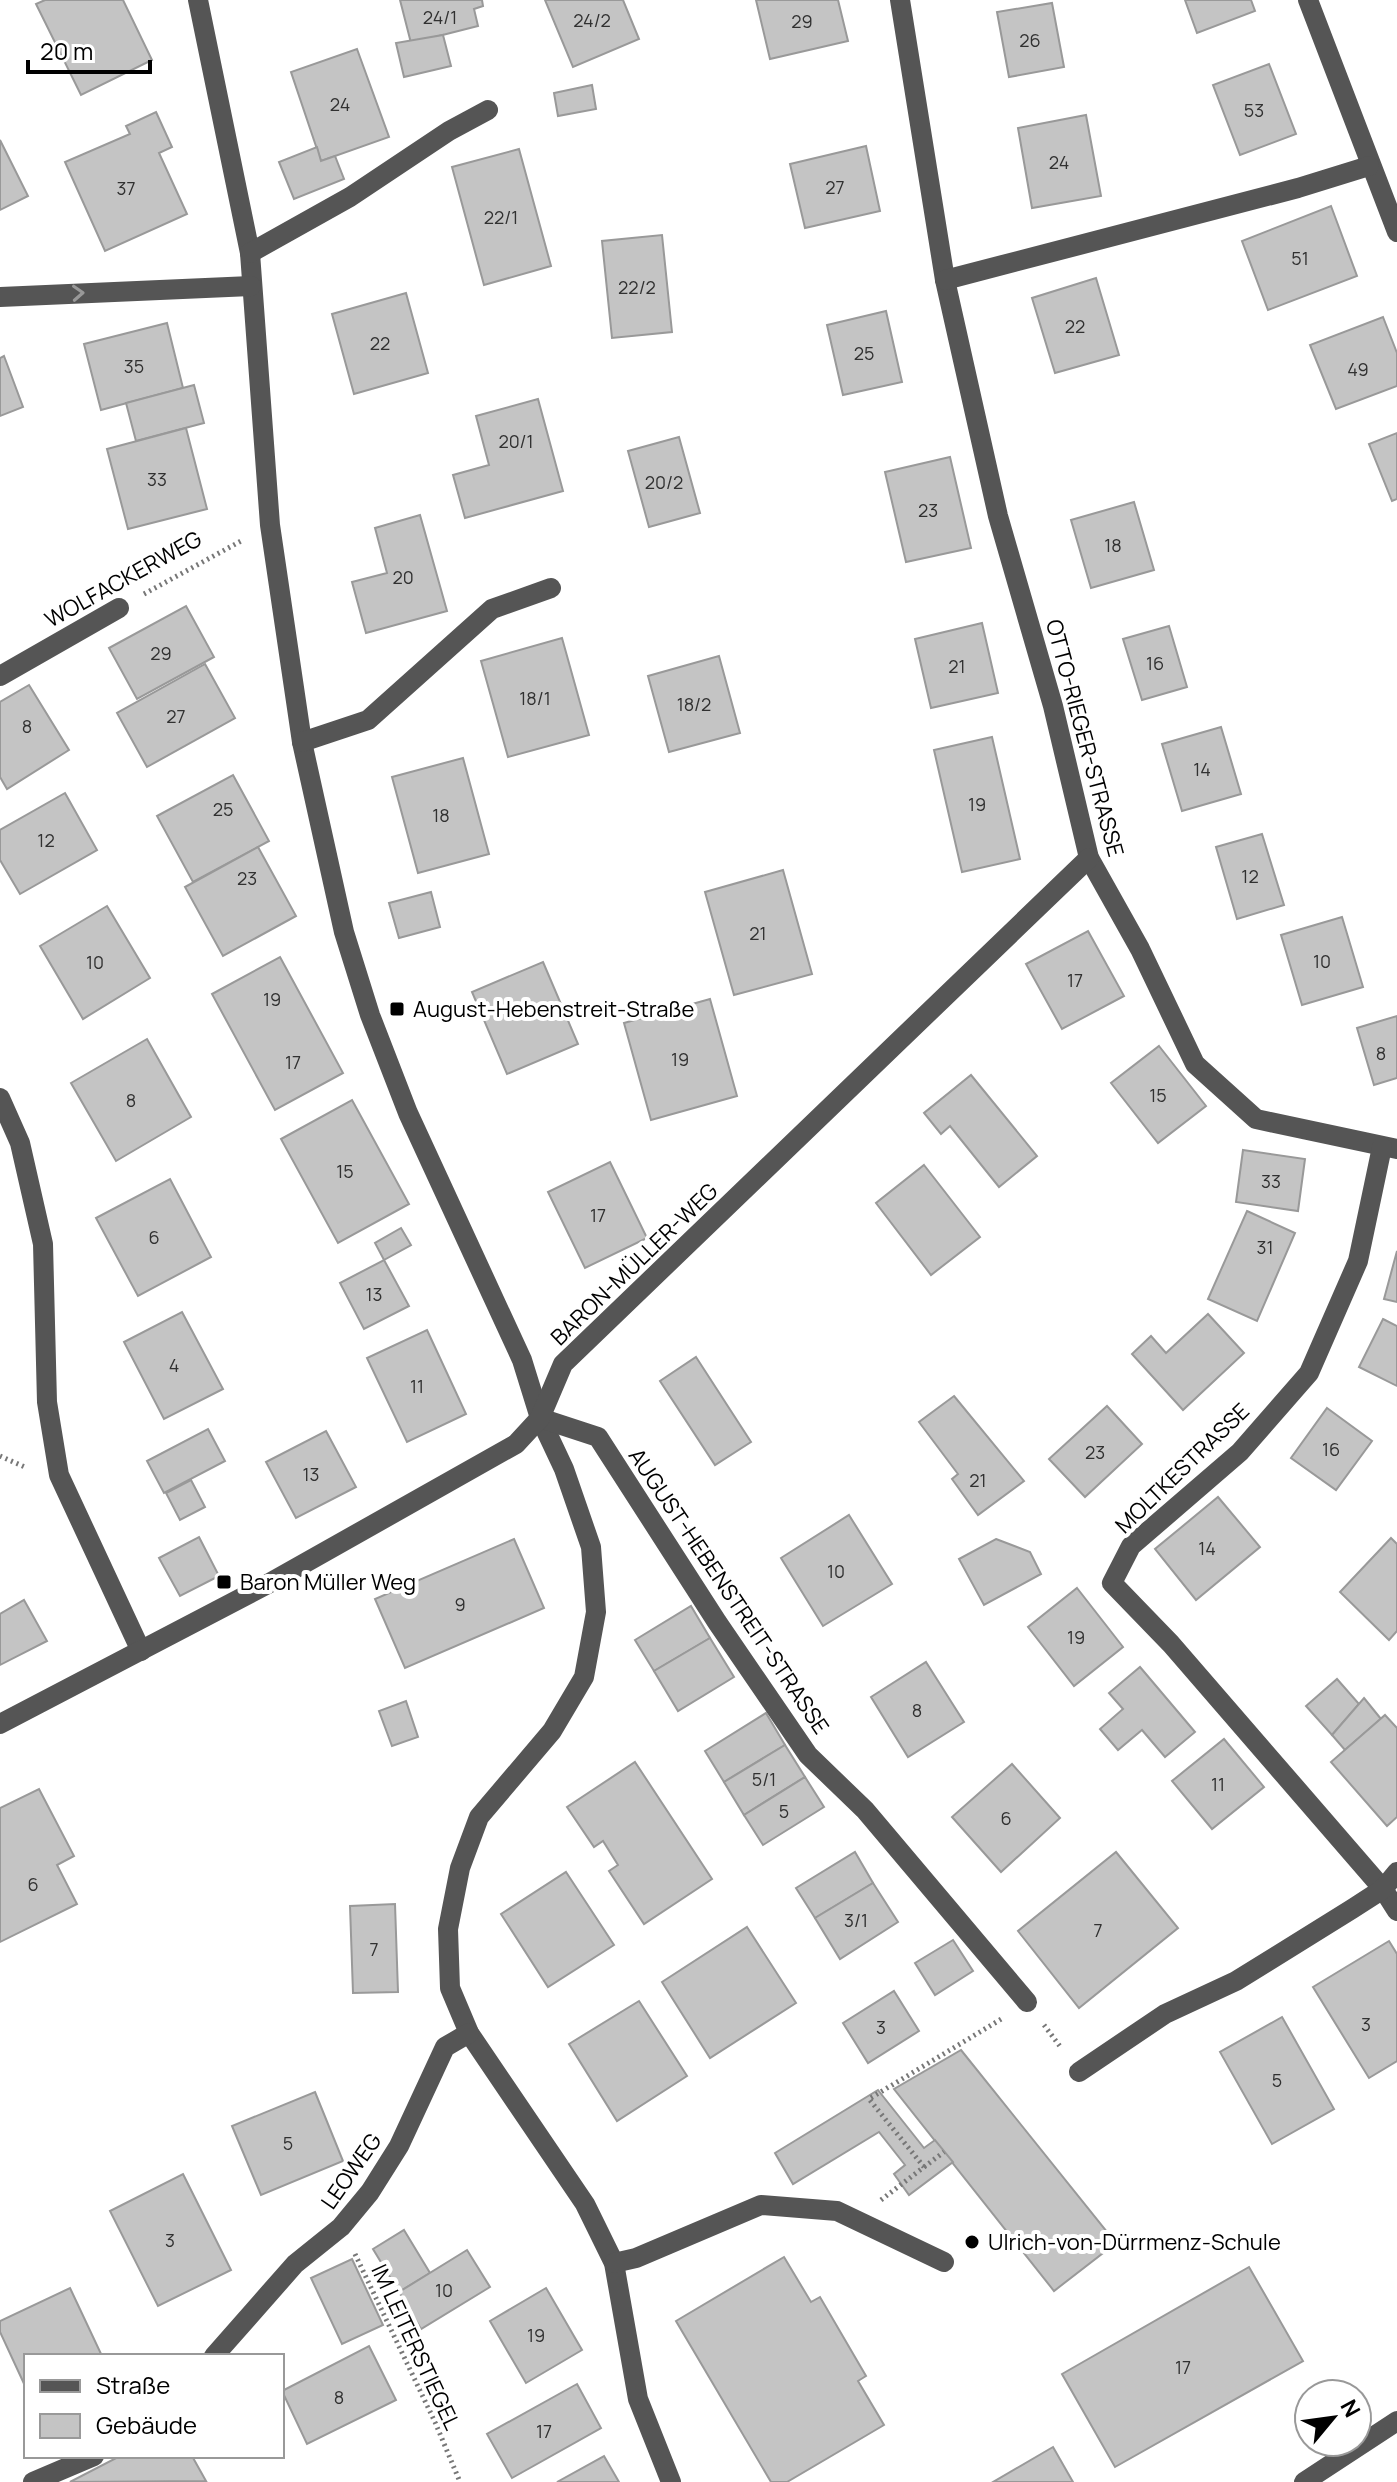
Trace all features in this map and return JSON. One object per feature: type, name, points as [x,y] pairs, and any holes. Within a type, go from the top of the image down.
[{"type":"street","points":[[198,0],[250,253],[270,525],[302,742],[344,932],[370,1015],[408,1113],[522,1360],[540,1418],[564,1469],[591,1547],[596,1612],[584,1677],[552,1731],[479,1817],[460,1868],[448,1929],[450,1988],[469,2033],[585,2204],[614,2263],[638,2399],[671,2482]]},
{"type":"street","name":"OTTO-RIEGER-STRASSE","points":[[900,0],[945,280],[998,516],[1053,706],[1089,858],[1140,949],[1195,1064],[1256,1119],[1389,1148]]},
{"type":"street","points":[[1308,0],[1369,166],[1397,232]]},
{"type":"street","points":[[250,253],[350,197],[449,131],[488,110]]},
{"type":"street","points":[[945,280],[1298,188],[1369,166]]},
{"type":"street","points":[[0,297],[251,286]]},
{"type":"street","points":[[302,742],[368,720],[492,609],[551,588]]},
{"type":"street","name":"WOLFACKERWEG","points":[[0,676],[119,608]]},
{"type":"street","name":"BARON-MÜLLER-WEG","points":[[0,1724],[141,1651],[516,1444],[540,1418],[563,1364],[1089,858]]},
{"type":"street","points":[[0,1098],[20,1143],[43,1244],[47,1402],[59,1475],[141,1651]]},
{"type":"street","name":"MOLTKESTRASSE","points":[[1389,1148],[1358,1261],[1309,1373],[1240,1452],[1131,1546],[1112,1583],[1171,1644],[1383,1889],[1397,1911]]},
{"type":"street","name":"AUGUST-HEBENSTREIT-STRASSE","points":[[540,1418],[598,1437],[701,1598],[808,1755],[865,1810],[1027,2002]]},
{"type":"street","points":[[1079,2072],[1165,2014],[1236,1981],[1383,1889],[1397,1872]]},
{"type":"street","name":"LEOWEG","points":[[216,2354],[295,2264],[341,2227],[370,2192],[399,2146],[445,2047],[469,2033]]},
{"type":"street","points":[[614,2263],[636,2258],[761,2205],[837,2211],[944,2262]]},
{"type":"street","points":[[1304,2482],[1397,2421]]},
{"type":"street","points":[[33,2482],[89,2458]]},
{"type":"path","name":"WOLFACKERWEG","points":[[119,608],[270,525]]},
{"type":"path","points":[[924,2167],[869,2099],[1027,2002],[1079,2072]]},
{"type":"path","points":[[855,2220],[944,2152]]},
{"type":"path","name":"IM LEITERSTIEGEL","points":[[341,2227],[435,2422],[460,2482]]},
{"type":"building","points":[[45,0],[123,0],[152,60],[81,95],[36,4]]},
{"type":"building","points":[[400,0],[482,0],[483,6],[474,9],[478,26],[411,43]]},
{"type":"building","points":[[545,0],[623,0],[639,39],[573,67]]},
{"type":"building","points":[[756,0],[838,0],[848,41],[770,59]]},
{"type":"building","points":[[1185,0],[1251,0],[1255,11],[1197,33]]},
{"type":"building","points":[[1052,3],[1064,67],[1009,77],[997,12]]},
{"type":"building","points":[[443,35],[451,66],[404,77],[396,43]]},
{"type":"building","points":[[357,49],[389,137],[321,161],[291,72]]},
{"type":"building","points":[[1269,64],[1296,134],[1240,155],[1213,85]]},
{"type":"building","points":[[592,85],[596,109],[558,116],[554,93]]},
{"type":"building","points":[[156,112],[172,147],[159,153],[187,214],[105,251],[65,162],[130,134],[126,126]]},
{"type":"building","points":[[1086,115],[1101,196],[1032,208],[1018,128]]},
{"type":"building","points":[[0,140],[28,196],[0,210]]},
{"type":"building","points":[[866,146],[880,211],[805,228],[790,164]]},
{"type":"building","points":[[317,147],[321,161],[335,156],[344,179],[294,199],[279,162]]},
{"type":"building","points":[[519,149],[551,266],[484,285],[452,167]]},
{"type":"building","points":[[1331,206],[1357,276],[1268,310],[1242,241]]},
{"type":"building","points":[[662,235],[672,332],[612,338],[602,241]]},
{"type":"building","points":[[1096,278],[1119,355],[1055,373],[1032,298]]},
{"type":"building","points":[[406,293],[428,373],[354,394],[332,314]]},
{"type":"building","points":[[886,311],[902,382],[843,395],[827,325]]},
{"type":"building","points":[[1383,317],[1397,353],[1397,386],[1336,409],[1310,345]]},
{"type":"building","points":[[167,323],[183,388],[101,410],[84,344]]},
{"type":"building","points":[[4,356],[23,407],[0,416],[0,358]]},
{"type":"building","points":[[194,385],[204,423],[136,441],[126,403]]},
{"type":"building","points":[[538,399],[563,491],[465,518],[453,475],[489,465],[476,416]]},
{"type":"building","points":[[186,428],[207,509],[128,529],[107,449]]},
{"type":"building","points":[[1397,433],[1397,499],[1392,501],[1369,444]]},
{"type":"building","points":[[679,437],[700,513],[649,527],[628,451]]},
{"type":"building","points":[[950,457],[971,548],[906,562],[885,472]]},
{"type":"building","points":[[1134,502],[1154,570],[1091,588],[1071,520]]},
{"type":"building","points":[[420,515],[447,611],[366,633],[352,582],[387,573],[375,528]]},
{"type":"building","points":[[186,606],[214,657],[137,699],[109,648]]},
{"type":"building","points":[[982,623],[998,693],[931,708],[915,639]]},
{"type":"building","points":[[1169,626],[1187,687],[1142,700],[1123,639]]},
{"type":"building","points":[[562,638],[589,735],[508,757],[481,661]]},
{"type":"building","points":[[719,656],[740,733],[669,752],[648,676]]},
{"type":"building","points":[[205,664],[235,718],[147,767],[117,713]]},
{"type":"building","points":[[29,685],[69,750],[7,789],[0,777],[0,702]]},
{"type":"building","points":[[1221,727],[1241,794],[1182,811],[1162,744]]},
{"type":"building","points":[[992,737],[1020,859],[962,872],[934,750]]},
{"type":"building","points":[[463,758],[489,854],[418,873],[392,777]]},
{"type":"building","points":[[233,775],[269,841],[193,882],[157,816]]},
{"type":"building","points":[[65,793],[97,850],[20,894],[0,860],[0,830]]},
{"type":"building","points":[[1262,834],[1284,905],[1237,919],[1216,847]]},
{"type":"building","points":[[258,847],[296,916],[223,956],[185,887]]},
{"type":"building","points":[[783,870],[812,974],[734,995],[705,892]]},
{"type":"building","points":[[431,892],[440,927],[399,938],[389,903]]},
{"type":"building","points":[[107,906],[150,978],[83,1019],[40,946]]},
{"type":"building","points":[[1342,917],[1363,987],[1302,1005],[1281,935]]},
{"type":"building","points":[[1088,931],[1124,996],[1062,1029],[1026,964]]},
{"type":"building","points":[[280,957],[343,1073],[275,1110],[212,994]]},
{"type":"building","points":[[543,962],[578,1044],[507,1074],[472,992]]},
{"type":"building","points":[[710,999],[737,1096],[651,1120],[624,1023]]},
{"type":"building","points":[[1397,1016],[1397,1078],[1374,1085],[1357,1028]]},
{"type":"building","points":[[147,1039],[191,1117],[116,1161],[71,1083]]},
{"type":"building","points":[[1159,1046],[1206,1106],[1158,1143],[1111,1083]]},
{"type":"building","points":[[971,1075],[1037,1156],[999,1187],[950,1126],[941,1134],[924,1113]]},
{"type":"building","points":[[352,1100],[409,1204],[338,1243],[281,1139]]},
{"type":"building","points":[[1243,1150],[1305,1159],[1298,1211],[1236,1202]]},
{"type":"building","points":[[610,1162],[647,1238],[585,1268],[548,1192]]},
{"type":"building","points":[[924,1165],[980,1237],[931,1275],[876,1203]]},
{"type":"building","points":[[170,1179],[211,1257],[138,1296],[96,1218]]},
{"type":"building","points":[[1247,1211],[1295,1233],[1257,1321],[1208,1299]]},
{"type":"building","points":[[401,1228],[411,1245],[384,1260],[375,1243]]},
{"type":"building","points":[[1397,1251],[1397,1302],[1384,1299]]},
{"type":"building","points":[[384,1260],[409,1306],[364,1329],[340,1283]]},
{"type":"building","points":[[182,1312],[223,1389],[164,1419],[124,1342]]},
{"type":"building","points":[[1208,1314],[1244,1353],[1183,1410],[1132,1354],[1151,1336],[1166,1353]]},
{"type":"building","points":[[1383,1319],[1397,1326],[1397,1386],[1359,1367]]},
{"type":"building","points":[[427,1330],[466,1414],[407,1442],[367,1358]]},
{"type":"building","points":[[696,1357],[751,1442],[715,1465],[660,1381]]},
{"type":"building","points":[[954,1396],[1024,1481],[978,1515],[952,1479],[958,1474],[919,1422]]},
{"type":"building","points":[[1107,1406],[1142,1444],[1085,1497],[1049,1459]]},
{"type":"building","points":[[1327,1408],[1372,1441],[1336,1490],[1291,1458]]},
{"type":"building","points":[[208,1429],[225,1461],[164,1493],[147,1461]]},
{"type":"building","points":[[326,1431],[356,1487],[296,1518],[266,1462]]},
{"type":"building","points":[[191,1480],[205,1507],[180,1520],[166,1493]]},
{"type":"building","points":[[1218,1497],[1260,1547],[1196,1600],[1155,1549]]},
{"type":"building","points":[[849,1515],[892,1584],[823,1626],[781,1558]]},
{"type":"building","points":[[199,1537],[219,1576],[180,1596],[159,1558]]},
{"type":"building","points":[[1391,1538],[1397,1544],[1397,1631],[1389,1640],[1340,1592]]},
{"type":"building","points":[[514,1539],[544,1608],[405,1668],[375,1599]]},
{"type":"building","points":[[996,1539],[1030,1552],[1041,1574],[984,1605],[959,1559]]},
{"type":"building","points":[[1077,1588],[1123,1647],[1074,1686],[1028,1627]]},
{"type":"building","points":[[24,1600],[47,1641],[0,1665],[0,1614]]},
{"type":"building","points":[[691,1606],[710,1638],[654,1671],[635,1640]]},
{"type":"building","points":[[710,1638],[734,1677],[678,1711],[654,1671]]},
{"type":"building","points":[[926,1662],[964,1722],[908,1757],[871,1697]]},
{"type":"building","points":[[1140,1667],[1195,1732],[1165,1757],[1142,1730],[1118,1750],[1100,1729],[1123,1709],[1109,1693]]},
{"type":"building","points":[[1337,1679],[1359,1704],[1332,1735],[1306,1706]]},
{"type":"building","points":[[1364,1698],[1381,1719],[1345,1750],[1332,1735]]},
{"type":"building","points":[[406,1701],[418,1737],[392,1746],[379,1711]]},
{"type":"building","points":[[766,1713],[785,1745],[724,1782],[705,1751]]},
{"type":"building","points":[[1385,1715],[1397,1728],[1397,1817],[1387,1826],[1331,1762]]},
{"type":"building","points":[[1224,1739],[1264,1787],[1212,1829],[1172,1781]]},
{"type":"building","points":[[785,1745],[805,1777],[744,1815],[724,1782]]},
{"type":"building","points":[[635,1762],[712,1879],[644,1924],[609,1871],[618,1865],[603,1841],[594,1847],[567,1807]]},
{"type":"building","points":[[1012,1764],[1060,1818],[1001,1872],[952,1817]]},
{"type":"building","points":[[805,1777],[824,1807],[763,1845],[744,1815]]},
{"type":"building","points":[[39,1789],[74,1856],[57,1865],[77,1904],[0,1942],[0,1808]]},
{"type":"building","points":[[855,1852],[873,1883],[815,1918],[796,1888]]},
{"type":"building","points":[[1116,1852],[1178,1928],[1079,2008],[1018,1931]]},
{"type":"building","points":[[566,1872],[614,1945],[548,1987],[501,1914]]},
{"type":"building","points":[[873,1883],[898,1922],[840,1959],[815,1918]]},
{"type":"building","points":[[395,1904],[398,1992],[353,1993],[350,1906]]},
{"type":"building","points":[[747,1927],[796,2003],[710,2058],[662,1982]]},
{"type":"building","points":[[953,1940],[973,1971],[935,1995],[915,1963]]},
{"type":"building","points":[[1389,1941],[1397,1954],[1397,2061],[1369,2078],[1313,1987]]},
{"type":"building","points":[[894,1991],[919,2031],[868,2063],[843,2023]]},
{"type":"building","points":[[639,2001],[687,2076],[617,2121],[569,2044]]},
{"type":"building","points":[[1282,2017],[1334,2109],[1272,2144],[1220,2052]]},
{"type":"building","points":[[961,2050],[1116,2243],[1054,2291],[894,2089]]},
{"type":"building","points":[[878,2090],[924,2148],[935,2140],[953,2162],[909,2195],[894,2174],[905,2165],[879,2132],[793,2184],[775,2153]]},
{"type":"building","points":[[315,2092],[343,2161],[261,2195],[232,2126]]},
{"type":"building","points":[[183,2174],[231,2270],[158,2306],[110,2211]]},
{"type":"building","points":[[404,2230],[430,2273],[399,2292],[373,2249]]},
{"type":"building","points":[[467,2250],[490,2287],[421,2329],[399,2292]]},
{"type":"building","points":[[784,2257],[811,2302],[820,2297],[866,2376],[858,2381],[884,2425],[787,2482],[771,2482],[676,2321]]},
{"type":"building","points":[[352,2259],[383,2325],[342,2344],[311,2278]]},
{"type":"building","points":[[1249,2267],[1303,2361],[1115,2467],[1062,2374]]},
{"type":"building","points":[[70,2288],[101,2354],[24,2354],[24,2384],[0,2332],[0,2321]]},
{"type":"building","points":[[546,2288],[582,2350],[526,2383],[490,2321]]},
{"type":"building","points":[[369,2346],[396,2400],[307,2444],[284,2390]]},
{"type":"building","points":[[577,2384],[601,2428],[512,2478],[487,2434]]},
{"type":"building","points":[[1053,2447],[1073,2482],[993,2482]]},
{"type":"building","points":[[604,2456],[619,2482],[557,2482]]},
{"type":"building","points":[[116,2458],[193,2458],[206,2481],[70,2482]]},
{"type":"place","name":"August-Hebenstreit-Straße","points":[[397,1009]]},
{"type":"place","name":"Baron Müller Weg","points":[[224,1582]]},
{"type":"place","name":"Ulrich-von-Dürrmenz-Schule","points":[[972,2242]]}]
